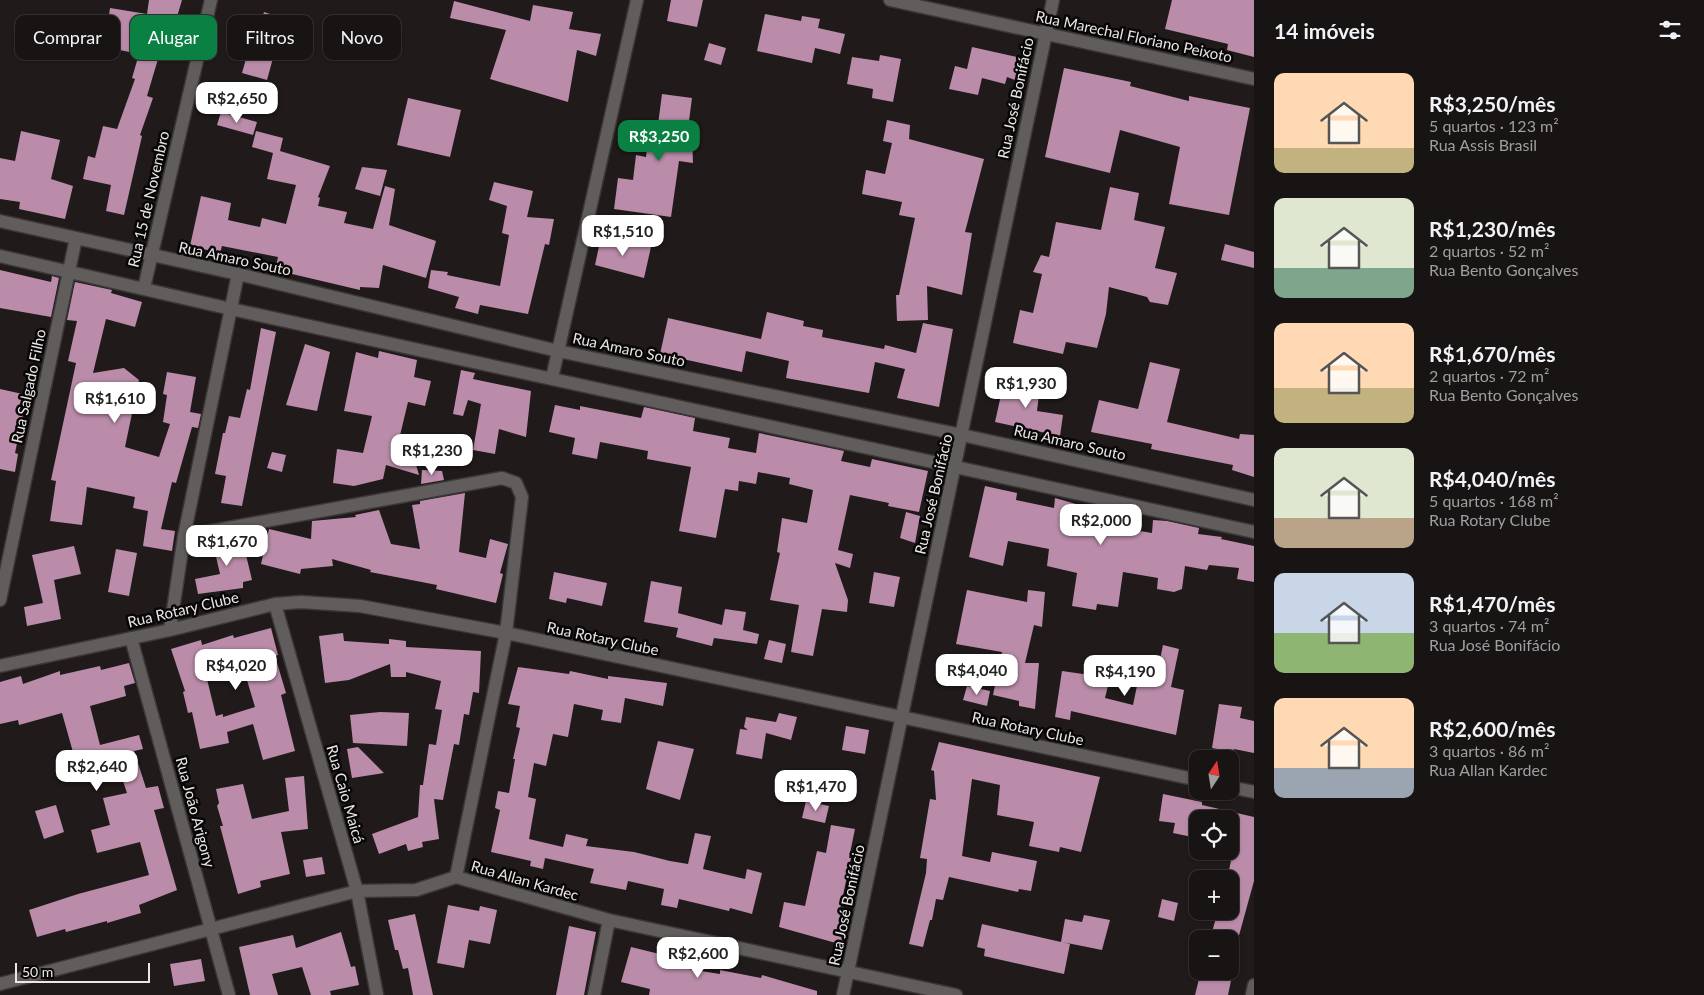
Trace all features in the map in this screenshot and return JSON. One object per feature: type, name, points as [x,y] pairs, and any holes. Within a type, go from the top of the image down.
[{"type":"street","name":"Rua 15 de Novembro","points":[[144,288],[211,0]]},
{"type":"street","points":[[552,378],[637,0]]},
{"type":"street","name":"Rua Marechal Floriano Peixoto","points":[[890,0],[1254,79]]},
{"type":"street","name":"Rua José Bonifácio","points":[[843,995],[1053,0]]},
{"type":"street","name":"Rua Amaro Souto","points":[[0,222],[238,274],[558,351],[962,435],[1254,500]]},
{"type":"street","name":"Rua Salgado Filho","points":[[0,600],[76,238]]},
{"type":"street","points":[[0,256],[69,270],[232,309],[1254,532]]},
{"type":"street","points":[[170,630],[184,536],[238,274]]},
{"type":"street","points":[[184,536],[502,478],[516,483],[522,497],[506,634],[456,877]]},
{"type":"street","name":"Rua Rotary Clube","points":[[0,666],[170,630],[275,604],[301,602],[360,606],[506,634],[1189,778]]},
{"type":"street","name":"Rua Caio Maicá","points":[[275,604],[357,891],[377,995]]},
{"type":"street","name":"Rua João Arigony","points":[[131,638],[229,995]]},
{"type":"street","points":[[1239,789],[1254,792]]},
{"type":"street","name":"Rua Allan Kardec","points":[[0,984],[357,891],[416,890],[456,877],[609,920],[956,995]]},
{"type":"street","points":[[594,995],[609,920]]},
{"type":"street","points":[[1252,995],[1254,985]]},
{"type":"building","points":[[149,0],[182,0],[178,15],[130,15],[130,52],[120,50],[120,15],[109,15],[110,8],[147,14]]},
{"type":"building","points":[[671,0],[703,0],[697,27],[667,21]]},
{"type":"building","points":[[1172,0],[1254,0],[1254,57],[1227,50],[1228,44],[1165,29]]},
{"type":"building","points":[[454,1],[530,21],[533,5],[573,12],[569,29],[601,34],[596,56],[577,50],[568,102],[490,79],[506,30],[450,18]]},
{"type":"building","points":[[765,14],[801,21],[802,16],[820,19],[818,28],[845,34],[840,54],[815,48],[812,63],[757,51]]},
{"type":"building","points":[[709,43],[726,48],[721,65],[704,60]]},
{"type":"building","points":[[972,47],[1021,58],[1015,80],[1007,77],[1005,84],[982,78],[978,95],[949,89],[955,66],[967,69]]},
{"type":"building","points":[[880,55],[901,59],[893,102],[872,98],[873,89],[847,84],[852,57],[879,61]]},
{"type":"building","points":[[137,60],[158,60],[147,96],[153,98],[140,135],[142,136],[124,215],[106,211],[111,185],[83,179],[88,156],[95,158],[103,126],[117,129],[135,79],[132,78]]},
{"type":"building","points":[[246,60],[272,60],[267,80],[242,73]]},
{"type":"building","points":[[1064,68],[1131,82],[1130,86],[1189,101],[1189,96],[1250,108],[1229,215],[1169,204],[1180,147],[1120,130],[1110,173],[1045,157]]},
{"type":"building","points":[[662,94],[692,98],[687,136],[692,137],[693,163],[679,161],[671,217],[614,209],[618,178],[633,180],[636,155],[646,157],[649,131],[657,132]]},
{"type":"building","points":[[408,98],[461,110],[450,157],[397,145]]},
{"type":"building","points":[[221,112],[257,122],[253,135],[217,125]]},
{"type":"building","points":[[887,120],[910,125],[909,139],[984,159],[965,232],[972,233],[962,295],[927,286],[928,320],[897,321],[896,295],[899,295],[915,218],[899,215],[902,202],[862,194],[866,170],[885,174],[892,143],[883,141]]},
{"type":"building","points":[[21,131],[60,140],[51,179],[73,186],[65,219],[19,209],[20,202],[0,199],[0,158],[15,161]]},
{"type":"building","points":[[256,131],[283,138],[280,151],[330,166],[318,197],[320,198],[318,206],[347,212],[344,223],[373,229],[385,186],[395,189],[389,225],[436,241],[426,278],[383,265],[379,288],[360,287],[360,290],[275,270],[278,257],[222,246],[220,253],[190,246],[201,196],[231,203],[228,220],[260,227],[262,218],[286,224],[296,185],[267,179],[273,153],[252,147]]},
{"type":"building","points":[[362,167],[387,170],[380,196],[355,189]]},
{"type":"building","points":[[494,182],[533,191],[527,217],[554,219],[549,245],[545,244],[528,314],[480,305],[478,314],[455,308],[459,297],[428,288],[431,270],[448,272],[447,275],[500,286],[509,235],[502,233],[507,206],[489,200]]},
{"type":"building","points":[[1110,187],[1139,193],[1134,220],[1165,227],[1155,268],[1177,273],[1168,305],[1150,302],[1147,297],[1109,287],[1106,314],[1097,348],[1066,342],[1063,354],[1013,343],[1020,310],[1033,313],[1042,274],[1033,272],[1041,255],[1049,257],[1056,222],[1101,230]]},
{"type":"building","points":[[601,237],[651,247],[644,278],[595,265]]},
{"type":"building","points":[[1225,244],[1254,252],[1254,268],[1221,260]]},
{"type":"building","points":[[0,270],[51,282],[52,276],[59,278],[51,317],[0,308]]},
{"type":"building","points":[[75,282],[112,290],[111,293],[142,302],[135,327],[106,319],[93,373],[124,368],[139,380],[125,447],[159,457],[170,424],[163,422],[167,395],[163,394],[167,372],[196,377],[190,412],[201,414],[198,428],[192,427],[176,483],[172,482],[161,529],[175,531],[172,551],[143,546],[148,511],[133,508],[135,497],[87,487],[82,525],[50,521],[56,481],[51,480],[76,363],[68,361],[77,321],[67,320]]},
{"type":"building","points":[[767,312],[804,321],[803,326],[823,330],[822,337],[884,349],[885,345],[916,353],[923,323],[953,329],[939,407],[897,398],[905,369],[875,362],[869,393],[786,378],[789,361],[746,351],[742,372],[660,354],[668,318],[761,339]]},
{"type":"building","points":[[261,328],[276,332],[242,506],[221,503],[226,476],[215,474],[223,433],[225,433],[229,416],[240,418],[247,389],[250,390]]},
{"type":"building","points":[[305,344],[330,352],[317,411],[286,405]]},
{"type":"building","points":[[379,351],[417,360],[414,377],[431,381],[425,406],[408,402],[397,448],[411,448],[419,475],[386,465],[383,479],[354,486],[333,483],[337,449],[363,453],[372,416],[344,411],[356,352],[378,358]]},
{"type":"building","points":[[1150,362],[1180,369],[1167,422],[1239,439],[1240,434],[1254,435],[1254,477],[1232,470],[1233,465],[1151,449],[1152,444],[1091,432],[1099,400],[1138,409]]},
{"type":"building","points":[[461,370],[475,373],[473,379],[531,391],[526,437],[499,429],[495,454],[473,450],[481,404],[468,400],[463,416],[453,414]]},
{"type":"building","points":[[1005,377],[1040,386],[1037,411],[1063,415],[1060,436],[995,422]]},
{"type":"building","points":[[0,389],[27,395],[15,453],[18,454],[15,472],[0,469]]},
{"type":"building","points":[[555,405],[580,410],[580,406],[641,418],[644,407],[695,418],[693,431],[730,438],[728,448],[756,453],[759,433],[844,451],[841,461],[870,467],[872,459],[928,471],[919,512],[888,506],[889,503],[850,495],[838,550],[853,554],[850,568],[835,563],[848,600],[847,612],[822,609],[813,656],[791,652],[799,605],[770,600],[780,553],[777,552],[782,518],[807,523],[813,490],[789,484],[790,478],[758,472],[756,484],[739,481],[738,491],[725,489],[716,538],[679,531],[691,467],[647,459],[648,451],[600,442],[597,459],[572,454],[575,438],[549,432]]},
{"type":"building","points":[[272,452],[286,455],[282,472],[267,468]]},
{"type":"building","points":[[422,470],[442,471],[444,480],[421,484]]},
{"type":"building","points":[[985,486],[1017,493],[1016,500],[1054,508],[1055,498],[1083,506],[1082,512],[1111,517],[1109,526],[1152,533],[1153,520],[1167,521],[1199,528],[1198,534],[1222,537],[1221,539],[1254,546],[1254,582],[1237,579],[1239,568],[1209,565],[1207,570],[1185,566],[1182,589],[1174,592],[1157,589],[1158,578],[1123,572],[1118,607],[1097,604],[1096,610],[1072,606],[1077,573],[1047,566],[1049,549],[1008,541],[1003,566],[969,557]]},
{"type":"building","points":[[465,493],[459,552],[486,558],[490,539],[508,544],[500,573],[503,574],[496,603],[436,589],[437,585],[370,572],[371,570],[332,559],[333,566],[301,569],[300,574],[261,564],[269,529],[311,539],[312,521],[356,517],[355,515],[379,510],[391,544],[420,549],[412,505],[420,504],[420,501]]},
{"type":"building","points":[[906,512],[920,516],[915,543],[900,538]]},
{"type":"building","points":[[241,534],[252,580],[243,582],[243,588],[198,594],[195,579],[220,574],[212,539]]},
{"type":"building","points":[[74,546],[81,574],[54,580],[61,619],[27,626],[24,607],[43,603],[32,555]]},
{"type":"building","points":[[116,549],[137,553],[129,596],[108,592]]},
{"type":"building","points":[[554,572],[607,583],[602,606],[567,598],[566,603],[549,599]]},
{"type":"building","points":[[874,572],[900,577],[894,607],[869,603]]},
{"type":"building","points":[[651,581],[682,587],[678,613],[722,625],[725,609],[746,612],[743,630],[759,634],[757,644],[714,638],[712,646],[676,637],[678,628],[644,622]]},
{"type":"building","points":[[967,590],[1027,602],[1028,590],[1045,592],[1042,627],[1034,625],[1025,663],[1039,663],[1035,709],[1019,706],[1019,701],[993,695],[1002,652],[956,644]]},
{"type":"building","points":[[271,628],[278,655],[275,656],[286,693],[281,695],[295,751],[263,760],[253,724],[227,732],[229,743],[200,749],[192,712],[188,713],[183,692],[185,691],[171,649],[201,640],[202,645],[233,635],[234,638]],"holes":[[[241,660],[255,707],[223,717],[223,714],[216,716],[205,671]]]},
{"type":"building","points":[[343,633],[344,641],[389,644],[389,639],[406,641],[406,647],[481,651],[479,693],[473,692],[469,715],[464,714],[459,745],[454,744],[443,800],[434,799],[439,839],[422,842],[423,847],[408,851],[406,844],[379,854],[372,834],[418,817],[420,785],[423,785],[429,744],[436,745],[442,710],[435,709],[441,681],[406,672],[406,677],[391,677],[390,664],[349,680],[325,683],[319,636]]},
{"type":"building","points":[[769,640],[786,644],[782,663],[764,659]]},
{"type":"building","points":[[1163,645],[1179,649],[1171,687],[1184,690],[1176,735],[1071,711],[1070,720],[1055,717],[1062,671],[1090,675],[1093,664],[1112,669],[1105,698],[1133,705],[1138,681],[1155,684]]},
{"type":"building","points":[[129,663],[135,683],[124,686],[126,696],[90,706],[100,745],[139,735],[143,749],[134,751],[146,788],[158,786],[164,808],[154,810],[177,890],[139,905],[141,913],[107,923],[107,921],[66,932],[65,929],[37,937],[29,910],[78,894],[149,875],[140,842],[97,853],[91,830],[110,825],[103,798],[127,793],[116,760],[78,770],[62,713],[19,725],[18,720],[0,724],[0,682],[21,676],[23,684],[60,671],[60,675],[100,666],[101,670]]},
{"type":"building","points":[[518,667],[569,674],[570,671],[608,679],[608,676],[667,683],[663,706],[625,698],[621,723],[601,720],[603,710],[574,704],[568,737],[553,734],[546,766],[534,763],[528,797],[536,799],[529,839],[563,847],[566,834],[588,839],[586,846],[634,852],[688,864],[695,833],[711,836],[703,869],[745,879],[747,869],[762,873],[752,914],[730,908],[729,911],[679,899],[677,908],[661,905],[664,889],[628,881],[626,890],[590,883],[594,869],[545,858],[543,869],[530,866],[531,861],[491,852],[500,810],[495,808],[498,791],[509,793],[515,759],[513,759],[520,728],[516,727],[520,706],[508,704]]},
{"type":"building","points":[[967,686],[990,691],[987,706],[963,700]]},
{"type":"building","points":[[1219,704],[1242,707],[1240,718],[1254,721],[1254,753],[1234,749],[1212,748]]},
{"type":"building","points":[[380,712],[409,713],[407,746],[353,743],[350,715]]},
{"type":"building","points":[[779,713],[797,717],[791,740],[766,733],[762,759],[736,754],[740,729],[748,730],[744,727],[746,717],[776,722]]},
{"type":"building","points":[[846,726],[869,730],[865,754],[842,750]]},
{"type":"building","points":[[658,741],[694,749],[680,800],[646,789]]},
{"type":"building","points":[[939,742],[1100,777],[1081,852],[1060,847],[1059,852],[1029,846],[1034,822],[997,815],[1000,785],[972,779],[962,856],[990,862],[992,852],[1037,861],[1031,891],[1019,889],[1018,892],[949,877],[943,900],[936,899],[932,920],[930,920],[923,947],[909,944],[926,873],[927,859],[920,858],[930,799],[936,800],[934,771],[931,770]]},
{"type":"building","points":[[358,747],[384,773],[352,778],[347,749]]},
{"type":"building","points":[[304,776],[308,829],[281,832],[290,874],[260,881],[261,887],[238,894],[220,826],[223,826],[217,806],[219,803],[216,789],[243,784],[252,819],[289,811],[285,778]]},
{"type":"building","points":[[1163,794],[1202,802],[1202,805],[1224,810],[1189,810],[1189,836],[1173,833],[1175,823],[1159,821]]},
{"type":"building","points":[[806,801],[829,806],[825,823],[802,818]]},
{"type":"building","points":[[56,805],[64,832],[44,839],[35,811]]},
{"type":"building","points":[[1239,814],[1254,817],[1254,881],[1239,935],[1239,930],[1213,930],[1215,920],[1239,920],[1239,870],[1229,870],[1231,861],[1228,861],[1239,860]]},
{"type":"building","points":[[831,825],[855,829],[839,914],[850,917],[843,945],[779,927],[784,902],[805,906],[817,851],[826,853]]},
{"type":"building","points":[[322,857],[325,874],[306,877],[303,860]]},
{"type":"building","points":[[1162,899],[1178,903],[1174,921],[1158,917]]},
{"type":"building","points":[[448,905],[479,911],[480,906],[497,910],[490,944],[469,940],[464,968],[437,963]]},
{"type":"building","points":[[415,914],[433,995],[413,995],[408,968],[403,969],[398,950],[395,950],[388,920]]},
{"type":"building","points":[[1084,915],[1110,920],[1102,950],[1062,942],[1070,944],[1064,974],[984,956],[985,949],[977,947],[982,924],[1061,942],[1065,919],[1082,922]]},
{"type":"building","points":[[569,926],[596,932],[584,995],[556,995]]},
{"type":"building","points":[[341,932],[351,967],[355,966],[359,985],[330,991],[331,995],[311,995],[302,967],[272,974],[278,995],[250,995],[239,947],[293,935],[296,948]]},
{"type":"building","points":[[631,947],[684,960],[682,968],[720,974],[720,970],[761,978],[762,975],[817,991],[817,995],[649,995],[650,989],[621,982]]},
{"type":"building","points":[[201,959],[205,981],[174,986],[170,964]]},
{"type":"building","points":[[1199,980],[1231,980],[1228,995],[1195,995]]}]
